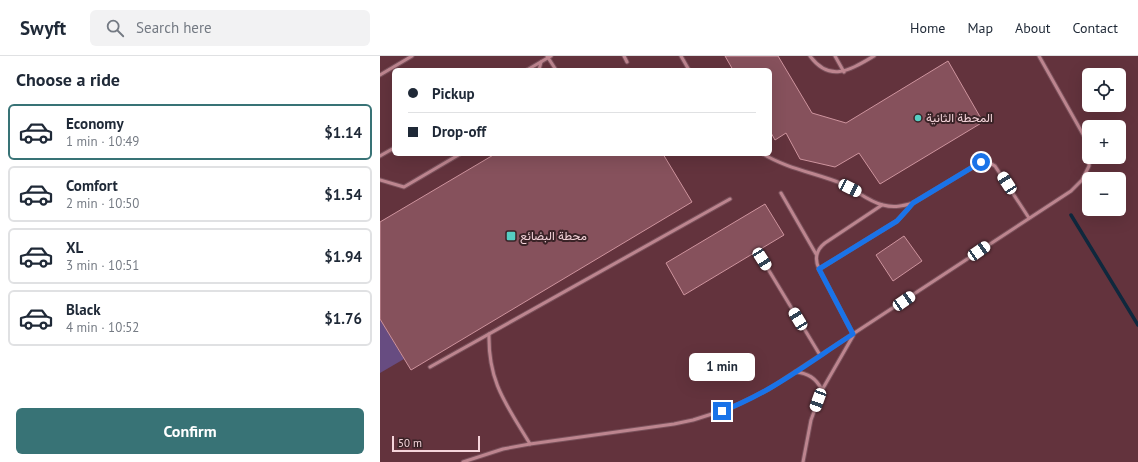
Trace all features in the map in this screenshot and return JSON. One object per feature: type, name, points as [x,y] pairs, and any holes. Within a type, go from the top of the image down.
[{"type":"lane","points":[[380,75],[412,56]]},
{"type":"lane","points":[[624,56],[627,62]]},
{"type":"lane","points":[[681,56],[688,68]]},
{"type":"lane","points":[[810,56],[816,64],[824,70],[834,72],[844,72],[874,56]]},
{"type":"lane","points":[[835,56],[844,72]]},
{"type":"lane","points":[[463,462],[503,449],[674,424],[693,420],[731,408],[750,399],[795,372],[1071,190],[1082,180],[1089,166],[1089,150],[1084,136],[1039,56]]},
{"type":"lane","points":[[530,68],[549,57],[555,68]]},
{"type":"lane","points":[[540,68],[541,62]]},
{"type":"lane","points":[[380,156],[392,149]]},
{"type":"lane","points":[[380,180],[404,187],[457,156]]},
{"type":"lane","points":[[767,156],[782,164],[843,184],[882,205],[892,207],[913,203],[981,162],[988,162],[995,166],[1029,218]]},
{"type":"lane","points":[[781,193],[816,254]]},
{"type":"lane","points":[[430,367],[730,199]]},
{"type":"lane","points":[[819,269],[897,221],[913,203]]},
{"type":"lane","points":[[853,334],[819,269],[816,262],[816,254],[819,248],[825,243],[882,205]]},
{"type":"lane","points":[[762,259],[820,355]]},
{"type":"lane","points":[[489,334],[490,361],[498,388],[503,400],[530,444]]},
{"type":"lane","points":[[802,462],[811,420],[822,390],[853,334]]},
{"type":"lane","points":[[795,372],[812,376],[818,382],[822,390]]},
{"type":"shaded area","points":[[380,319],[404,359],[380,373]]},
{"type":"building","name":"المحطة الثانية","points":[[725,56],[778,56],[812,113],[846,123],[948,61],[983,122],[880,184],[859,153],[835,167],[800,159],[786,133],[775,140],[772,135],[772,68],[732,68]]},
{"type":"building","name":"محطة البضائع","points":[[492,156],[664,156],[692,202],[411,370],[380,319],[380,222]]},
{"type":"building","points":[[765,204],[784,235],[684,295],[666,263]]},
{"type":"building","points":[[904,236],[922,261],[893,281],[876,255]]},
{"type":"waterway","points":[[1071,215],[1138,325]]},
{"type":"place","name":"المحطة الثانية","points":[[918,118]]},
{"type":"place","name":"محطة البضائع","points":[[511,236]]},
{"type":"route","points":[[722,411],[769,389],[853,334],[819,269],[897,221],[913,203],[981,162]]}]
